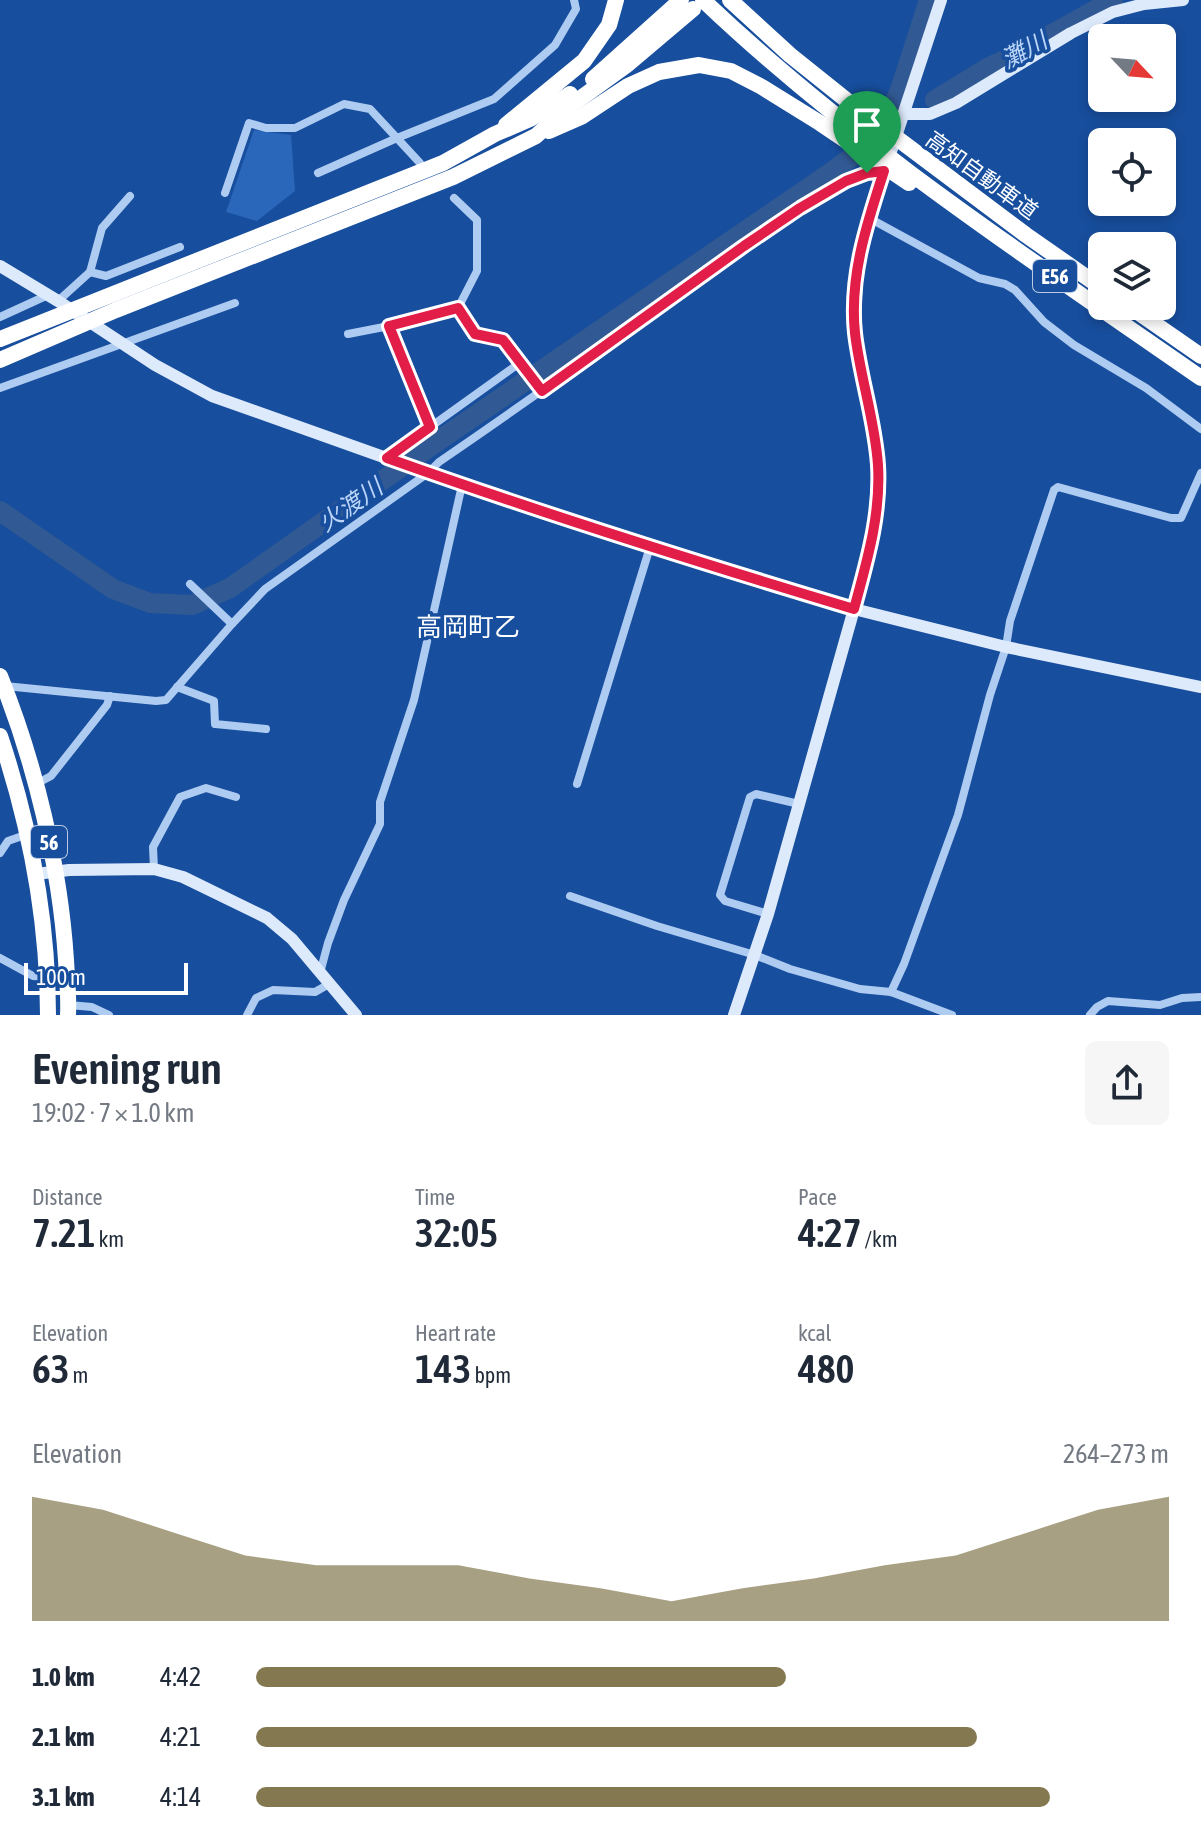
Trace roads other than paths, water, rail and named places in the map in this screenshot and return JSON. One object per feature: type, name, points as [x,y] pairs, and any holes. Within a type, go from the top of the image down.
[{"type":"highway","points":[[495,134],[584,61],[609,25],[616,0]]},
{"type":"highway","name":"高知自動車道","points":[[730,0],[790,55],[850,103],[912,170],[966,220],[1015,249],[1201,378]]},
{"type":"highway","points":[[0,360],[102,299],[443,163],[495,134],[530,119],[588,83],[692,3]]},
{"type":"highway","points":[[692,3],[778,69],[828,119]]},
{"type":"highway","points":[[536,136],[563,111],[628,64],[692,3]]},
{"type":"highway","points":[[0,339],[116,310],[453,177],[581,117],[628,86],[659,72],[699,65],[731,71],[828,119],[912,170]]},
{"type":"highway","name":"高知自動車道","points":[[912,170],[1026,235],[1088,278]]},
{"type":"highway","points":[[1149,320],[1201,356]]},
{"type":"highway","name":"56","points":[[1,683],[36,784],[56,872],[64,930],[68,1010]]},
{"type":"highway","name":"56","points":[[0,736],[28,834],[40,897],[48,977],[48,1015]]},
{"type":"street","points":[[318,173],[494,99],[555,45],[576,9],[574,0]]},
{"type":"street","points":[[734,1015],[768,914],[873,538],[878,465],[855,329],[857,275],[869,218],[941,0]]},
{"type":"street","points":[[905,114],[930,114],[956,103],[1071,33],[1113,12],[1144,4],[1183,0]]},
{"type":"street","points":[[225,193],[249,123],[266,128],[295,128],[344,104],[370,109],[420,163]]},
{"type":"street","points":[[1,683],[166,700],[265,589],[540,388],[800,208],[846,181],[884,171]]},
{"type":"street","points":[[0,317],[53,298],[90,272],[102,228],[130,196]]},
{"type":"street","points":[[348,334],[458,308],[477,271],[477,220],[454,198]]},
{"type":"street","points":[[869,218],[979,278],[1005,284],[1015,290],[1044,322],[1074,345],[1146,388],[1201,429]]},
{"type":"street","points":[[90,272],[106,276],[180,247]]},
{"type":"street","points":[[0,266],[155,365],[212,396],[462,485],[650,547],[854,609],[1006,647],[1201,687]]},
{"type":"street","points":[[0,388],[235,303]]},
{"type":"street","points":[[458,308],[475,334],[503,340],[540,388]]},
{"type":"street","points":[[389,326],[430,427]]},
{"type":"street","points":[[391,460],[430,427],[523,365]]},
{"type":"street","points":[[891,992],[958,815],[1006,647],[1014,608],[1054,490],[1058,487],[1171,518],[1181,518],[1201,473]]},
{"type":"street","points":[[320,973],[344,900],[380,824],[380,802],[414,700],[462,485]]},
{"type":"street","points":[[577,784],[650,547]]},
{"type":"street","points":[[190,584],[232,624]]},
{"type":"street","points":[[177,687],[214,701],[215,724],[266,729]]},
{"type":"street","points":[[36,784],[51,776],[107,705],[110,696]]},
{"type":"street","points":[[154,869],[153,847],[180,797],[206,788],[236,797]]},
{"type":"street","points":[[768,914],[725,901],[720,895],[750,797],[756,794],[799,804]]},
{"type":"street","points":[[0,853],[8,841],[28,834]]},
{"type":"street","points":[[36,874],[154,869],[183,877],[267,918],[292,939],[356,1015]]},
{"type":"street","points":[[570,896],[790,969],[860,989],[891,992],[952,1015]]},
{"type":"street","points":[[0,958],[33,976],[48,977]]},
{"type":"street","points":[[247,1015],[256,998],[273,990],[315,992],[329,984]]},
{"type":"street","points":[[1090,1015],[1108,1001],[1160,1005],[1182,998],[1201,997]]},
{"type":"street","points":[[68,1010],[92,1007],[109,1015]]},
{"type":"waterway","name":"火渡川","points":[[881,135],[900,90],[929,0]]},
{"type":"waterway","name":"灘川","points":[[935,100],[1113,0]]},
{"type":"waterway","name":"火渡川","points":[[0,511],[113,589],[150,603],[192,605],[230,588],[891,128]]},
{"type":"district","name":"高岡町乙","points":[[468,627]]}]
